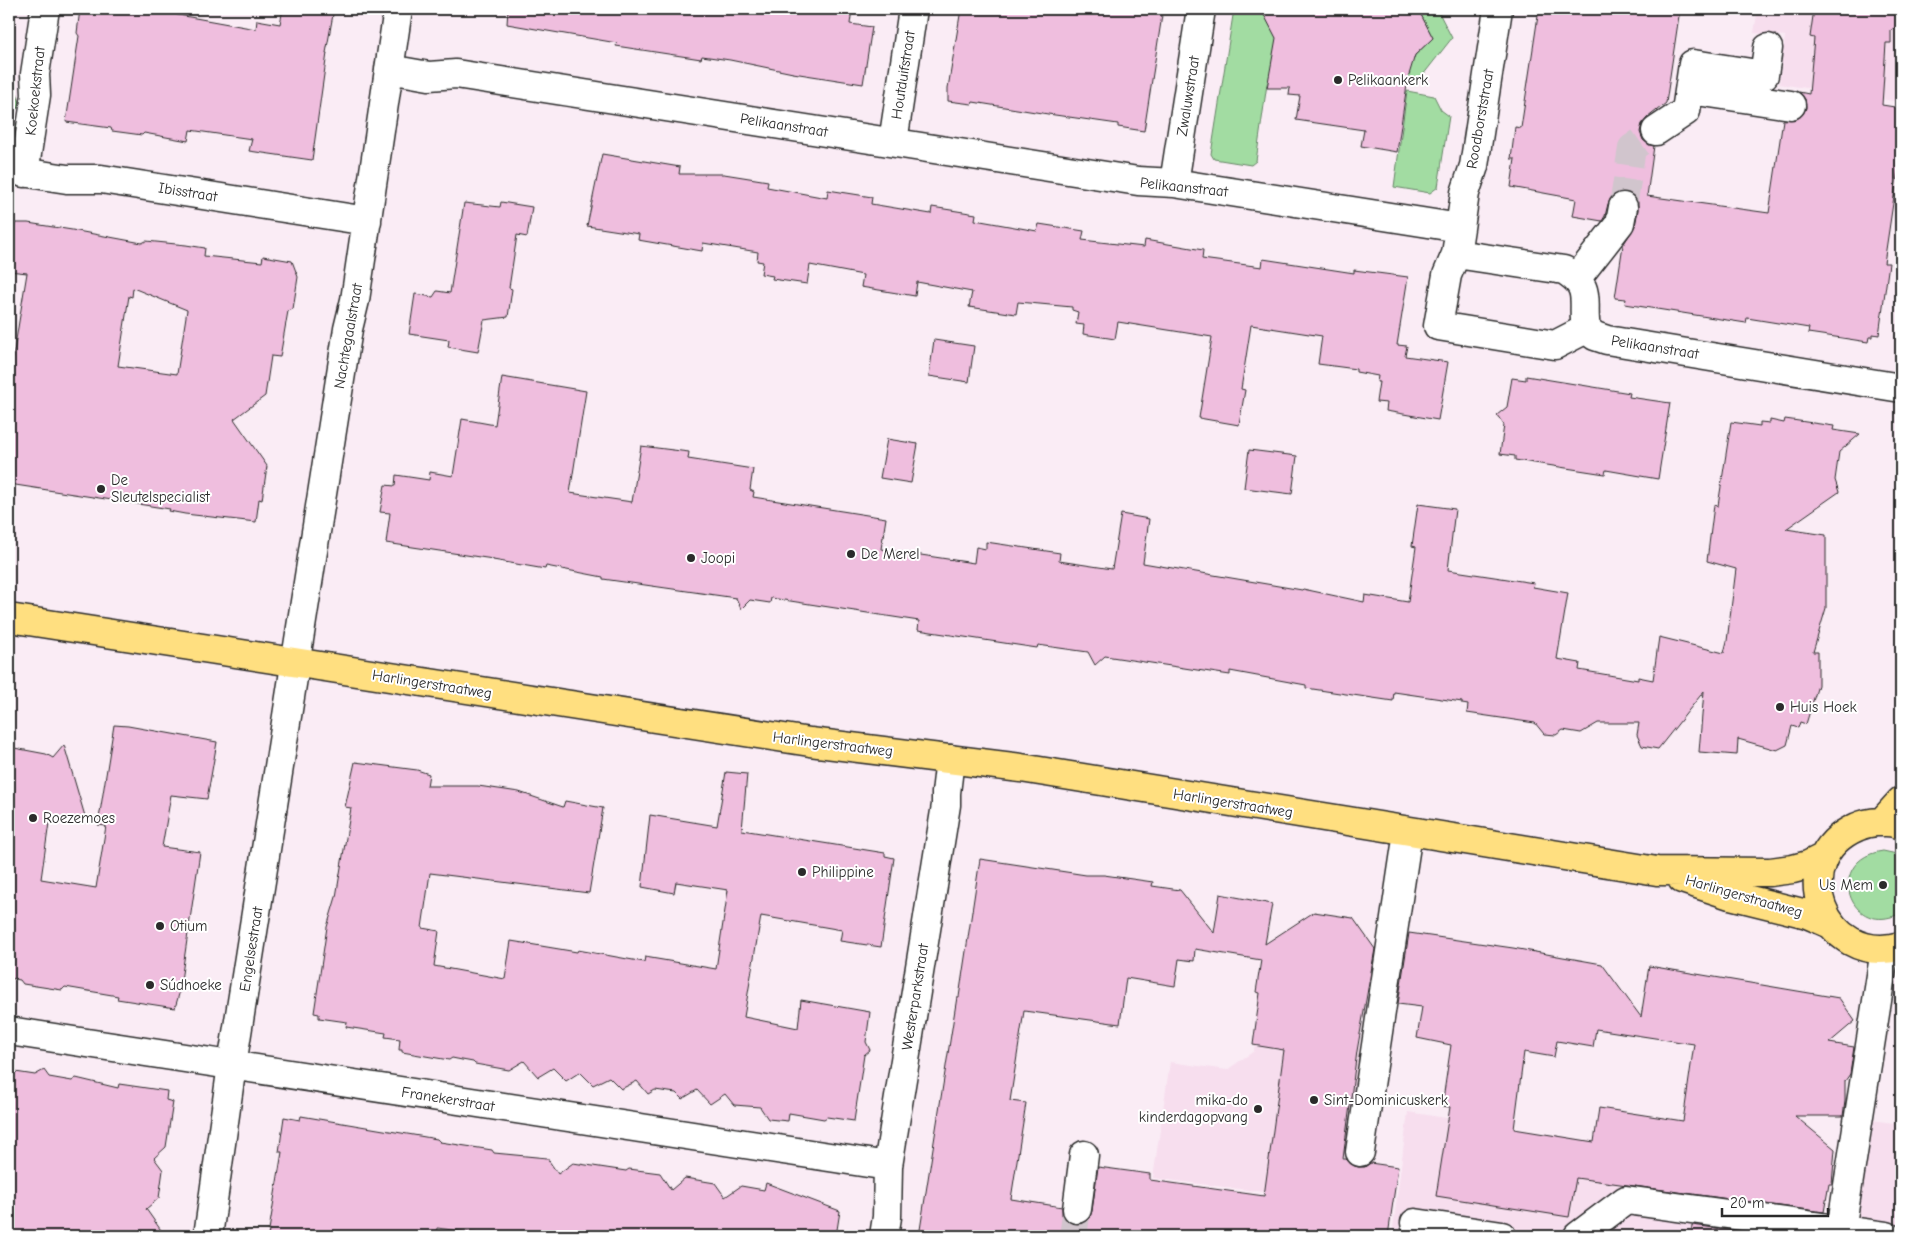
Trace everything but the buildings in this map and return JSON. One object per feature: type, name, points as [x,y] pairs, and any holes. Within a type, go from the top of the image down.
[{"type":"main road","name":"Harlingerstraatweg","points":[[9,618],[810,742],[1021,768],[1657,871],[1770,872],[1801,867],[1824,857]]},
{"type":"main road","points":[[1894,950],[1870,948],[1855,944],[1841,935],[1830,924],[1822,908],[1818,891],[1818,874],[1824,857],[1834,842],[1848,831],[1864,824],[1891,824],[1901,802]]},
{"type":"main road","name":"Harlingerstraatweg","points":[[1657,871],[1730,895],[1807,914],[1830,924]]},
{"type":"street","name":"Koekoekstraat","points":[[16,171],[36,95],[35,74],[45,9]]},
{"type":"street","name":"Nachtegaalstraat","points":[[296,663],[348,329],[355,300],[398,9]]},
{"type":"street","name":"Houtduifstraat","points":[[893,142],[913,9]]},
{"type":"street","name":"Zwaluwstraat","points":[[1174,183],[1201,9]]},
{"type":"street","name":"Roodborststraat","points":[[1460,228],[1465,193],[1474,166],[1498,9]]},
{"type":"street","points":[[1656,132],[1686,112],[1693,64],[1764,75],[1768,48]]},
{"type":"street","name":"Pelikaanstraat","points":[[389,69],[429,76],[456,74],[1138,182],[1174,183],[1460,228]]},
{"type":"street","points":[[1690,90],[1791,105]]},
{"type":"street","name":"Ibisstraat","points":[[16,171],[67,179],[101,178],[367,221]]},
{"type":"street","points":[[1577,278],[1620,223],[1622,207]]},
{"type":"street","points":[[1456,254],[1564,270],[1577,278],[1584,290],[1586,329],[1555,344],[1438,326],[1446,275],[1456,254],[1460,228]]},
{"type":"street","name":"Pelikaanstraat","points":[[1586,329],[1595,336],[1607,340],[1901,388]]},
{"type":"street","name":"Engelsestraat","points":[[208,1236],[232,1066],[296,663]]},
{"type":"street","name":"Westerparkstraat","points":[[884,1236],[887,1217],[888,1166],[946,805],[950,759]]},
{"type":"street","points":[[1360,1152],[1408,832]]},
{"type":"street","points":[[1841,1230],[1894,950]]},
{"type":"street","name":"Franekerstraat","points":[[9,1030],[888,1166]]},
{"type":"street","points":[[1077,1209],[1084,1155]]},
{"type":"street","points":[[1578,1236],[1626,1200],[1887,1236]]},
{"type":"street","points":[[1416,1223],[1502,1236]]},
{"type":"shaded area","points":[[1758,9],[1901,9],[1901,102],[1779,84],[1785,36],[1754,33]]},
{"type":"shaded area","name":"mika-do kinderdagopvang","points":[[1257,1022],[1360,1046],[1346,1157],[1285,1149],[1279,1194],[1153,1178],[1170,1062],[1227,1070],[1254,1051]]},
{"type":"shaded area","points":[[1408,1112],[1593,1141],[1588,1179],[1853,1223],[1871,1120],[1901,1124],[1901,1236],[1392,1236]]},
{"type":"green space","points":[[1234,9],[1263,9],[1283,51],[1267,84],[1256,161],[1251,165],[1214,159],[1211,154]]},
{"type":"green space","points":[[1418,9],[1437,9],[1452,38],[1419,80],[1408,78],[1400,70],[1433,38]]},
{"type":"green space","points":[[9,81],[13,82],[21,106],[9,114]]},
{"type":"green space","points":[[1407,91],[1434,96],[1441,110],[1449,116],[1438,187],[1430,193],[1394,187]]},
{"type":"green space","points":[[9,114],[17,126],[9,133]]},
{"type":"green space","points":[[1883,851],[1897,854],[1901,858],[1901,913],[1883,918],[1868,916],[1857,907],[1850,895],[1849,881],[1853,868],[1864,857]]},
{"type":"tunnel","points":[[1623,207],[1632,148],[1656,131]]},
{"type":"tunnel","points":[[1073,1236],[1077,1209]]},
{"type":"place","name":"Pelikaankerk","points":[[1338,80]]},
{"type":"place","name":"De Sleutelspecialist","points":[[101,489]]},
{"type":"place","name":"De Merel","points":[[851,554]]},
{"type":"place","name":"Joopi","points":[[691,558]]},
{"type":"place","name":"Huis Hoek","points":[[1780,707]]},
{"type":"place","name":"Roezemoes","points":[[33,818]]},
{"type":"place","name":"Philippine","points":[[802,872]]},
{"type":"place","name":"Us Mem","points":[[1883,885]]},
{"type":"place","name":"Otium","points":[[160,926]]},
{"type":"place","name":"Súdhoeke","points":[[150,985]]},
{"type":"place","name":"Sint-Dominicuskerk","points":[[1314,1100]]},
{"type":"place","name":"mika-do kinderdagopvang","points":[[1258,1109]]}]
